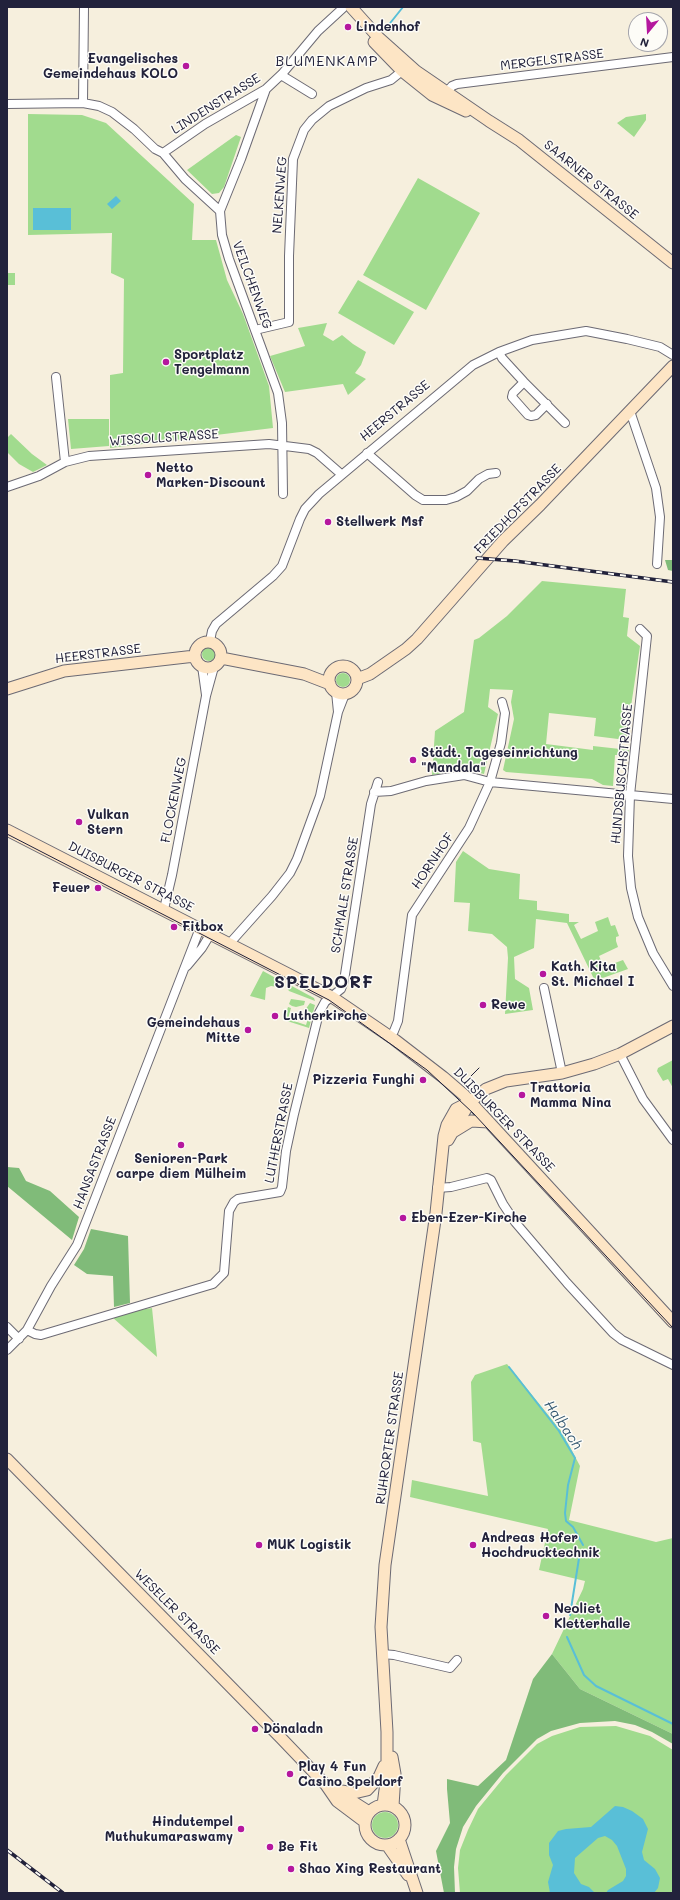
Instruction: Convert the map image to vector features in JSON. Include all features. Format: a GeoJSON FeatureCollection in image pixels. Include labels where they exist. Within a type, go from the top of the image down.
{"type":"FeatureCollection","features":[{"type":"Feature","properties":{"kind":"street"},"geometry":{"type":"LineString","coordinates":[[83,103],[84,7]]}},
{"type":"Feature","properties":{"kind":"street","name":"SAARNER STRASSE"},"geometry":{"type":"LineString","coordinates":[[345,7],[372,41],[402,71],[432,95],[444,96]]}},
{"type":"Feature","properties":{"kind":"street","name":"SAARNER STRASSE"},"geometry":{"type":"LineString","coordinates":[[345,7],[444,96],[489,121],[519,140],[673,263]]}},
{"type":"Feature","properties":{"kind":"street","name":"LINDENSTRASSE"},"geometry":{"type":"LineString","coordinates":[[163,153],[205,124],[266,89],[281,75],[318,31],[345,7]]}},
{"type":"Feature","properties":{"kind":"street","name":"MERGELSTRASSE"},"geometry":{"type":"LineString","coordinates":[[444,96],[457,84],[673,57]]}},
{"type":"Feature","properties":{"kind":"street","name":"NELKENWEG"},"geometry":{"type":"LineString","coordinates":[[255,330],[289,322],[289,256],[293,159],[304,130],[312,120],[329,106],[366,88],[392,80],[402,71]]}},
{"type":"Feature","properties":{"kind":"street","name":"LINDENSTRASSE"},"geometry":{"type":"LineString","coordinates":[[281,75],[312,94]]}},
{"type":"Feature","properties":{"kind":"street","name":"VEILCHENWEG"},"geometry":{"type":"LineString","coordinates":[[266,89],[241,159],[220,211],[222,235],[229,259],[278,393],[282,423],[283,494]]}},
{"type":"Feature","properties":{"kind":"street"},"geometry":{"type":"LineString","coordinates":[[7,104],[83,103],[99,106],[112,112],[134,129],[155,150],[163,153],[185,179],[220,211]]}},
{"type":"Feature","properties":{"kind":"street","name":"HEERSTRASSE"},"geometry":{"type":"LineString","coordinates":[[7,689],[64,672],[195,656],[199,645],[210,641],[212,631],[216,624],[273,576],[282,566],[305,509],[341,474],[463,372],[498,352],[532,340],[586,331],[660,347],[673,355]]}},
{"type":"Feature","properties":{"kind":"street"},"geometry":{"type":"LineString","coordinates":[[498,352],[524,382],[565,423]]}},
{"type":"Feature","properties":{"kind":"street","name":"FRIEDHOFSTRASSE"},"geometry":{"type":"LineString","coordinates":[[332,672],[342,666],[355,674],[379,667],[406,649],[426,630],[503,541],[540,506],[673,366]]}},
{"type":"Feature","properties":{"kind":"street"},"geometry":{"type":"LineString","coordinates":[[56,377],[65,462]]}},
{"type":"Feature","properties":{"kind":"street"},"geometry":{"type":"LineString","coordinates":[[524,382],[513,393],[512,397],[528,415],[536,415],[547,404]]}},
{"type":"Feature","properties":{"kind":"street"},"geometry":{"type":"LineString","coordinates":[[630,410],[656,488],[660,517],[657,564]]}},
{"type":"Feature","properties":{"kind":"street","name":"WISSOLLSTRASSE"},"geometry":{"type":"LineString","coordinates":[[7,487],[39,476],[65,462],[89,456],[242,445],[282,444],[309,449],[341,474]]}},
{"type":"Feature","properties":{"kind":"street"},"geometry":{"type":"LineString","coordinates":[[367,453],[414,495],[423,500],[446,500],[456,497],[466,491],[479,479],[496,472]]}},
{"type":"Feature","properties":{"kind":"street","name":"HUNDSBUSCHSTRASSE"},"geometry":{"type":"LineString","coordinates":[[640,629],[647,636],[630,795],[628,856],[635,906],[653,953],[673,986]]}},
{"type":"Feature","properties":{"kind":"street"},"geometry":{"type":"LineString","coordinates":[[210,641],[220,647],[218,663]]}},
{"type":"Feature","properties":{"kind":"street"},"geometry":{"type":"LineString","coordinates":[[195,656],[196,660],[202,666],[218,663],[304,674],[332,672],[337,690],[338,712],[320,796],[298,858],[290,873],[272,896],[230,942]]}},
{"type":"Feature","properties":{"kind":"street","name":"FLOCKENWEG"},"geometry":{"type":"LineString","coordinates":[[164,910],[206,696],[218,663]]}},
{"type":"Feature","properties":{"kind":"street","name":"FLOCKENWEG"},"geometry":{"type":"LineString","coordinates":[[202,666],[206,696]]}},
{"type":"Feature","properties":{"kind":"street"},"geometry":{"type":"LineString","coordinates":[[304,674],[337,690],[353,690],[355,674]]}},
{"type":"Feature","properties":{"kind":"street","name":"HORNHOF"},"geometry":{"type":"LineString","coordinates":[[390,1037],[398,1021],[412,915],[470,828],[490,782],[501,743],[505,713],[502,702]]}},
{"type":"Feature","properties":{"kind":"street"},"geometry":{"type":"LineString","coordinates":[[374,792],[391,791],[426,781],[464,775],[490,782],[673,799]]}},
{"type":"Feature","properties":{"kind":"street","name":"SCHMALE STRASSE"},"geometry":{"type":"LineString","coordinates":[[332,997],[341,989],[344,981],[374,792],[378,782]]}},
{"type":"Feature","properties":{"kind":"street","name":"DUISBURGER STRASSE"},"geometry":{"type":"LineString","coordinates":[[7,830],[230,942],[332,997],[431,1067],[470,1102],[489,1122],[673,1322]]}},
{"type":"Feature","properties":{"kind":"street","name":"HANSASTRASSE"},"geometry":{"type":"LineString","coordinates":[[7,1350],[27,1330],[51,1286],[77,1245],[200,928]]}},
{"type":"Feature","properties":{"kind":"street","name":"HANSASTRASSE"},"geometry":{"type":"LineString","coordinates":[[182,972],[202,948],[211,933]]}},
{"type":"Feature","properties":{"kind":"street"},"geometry":{"type":"LineString","coordinates":[[544,988],[562,1072]]}},
{"type":"Feature","properties":{"kind":"street","name":"LUTHERSTRASSE"},"geometry":{"type":"LineString","coordinates":[[27,1330],[35,1334],[41,1334],[218,1281],[224,1274],[230,1211],[234,1202],[238,1199],[280,1192],[292,1121],[319,1013],[325,1002],[332,997]]}},
{"type":"Feature","properties":{"kind":"street"},"geometry":{"type":"LineString","coordinates":[[470,1102],[486,1089],[500,1083],[562,1072],[594,1064],[620,1054],[673,1026]]}},
{"type":"Feature","properties":{"kind":"street"},"geometry":{"type":"LineString","coordinates":[[620,1054],[644,1099],[673,1140]]}},
{"type":"Feature","properties":{"kind":"street","name":"RUHRORTER STRASSE"},"geometry":{"type":"LineString","coordinates":[[443,1150],[451,1133],[470,1102]]}},
{"type":"Feature","properties":{"kind":"street","name":"RUHRORTER STRASSE"},"geometry":{"type":"LineString","coordinates":[[388,1806],[387,1732],[381,1628],[385,1565],[436,1213],[437,1188],[444,1136],[451,1116],[456,1108],[470,1102]]}},
{"type":"Feature","properties":{"kind":"street"},"geometry":{"type":"LineString","coordinates":[[451,1133],[471,1121],[489,1122]]}},
{"type":"Feature","properties":{"kind":"street"},"geometry":{"type":"LineString","coordinates":[[437,1188],[451,1187],[487,1178],[491,1180],[503,1204],[515,1222],[567,1283],[613,1333],[627,1343],[673,1365]]}},
{"type":"Feature","properties":{"kind":"street"},"geometry":{"type":"LineString","coordinates":[[7,1327],[19,1339]]}},
{"type":"Feature","properties":{"kind":"street","name":"WESELER STRASSE"},"geometry":{"type":"LineString","coordinates":[[7,1459],[333,1792],[351,1802],[367,1817]]}},
{"type":"Feature","properties":{"kind":"street"},"geometry":{"type":"LineString","coordinates":[[382,1654],[450,1668],[457,1660]]}},
{"type":"Feature","properties":{"kind":"street","name":"RUHRORTER STRASSE"},"geometry":{"type":"LineString","coordinates":[[387,1732],[395,1774],[388,1806]]}},
{"type":"Feature","properties":{"kind":"street","name":"RUHRORTER STRASSE"},"geometry":{"type":"LineString","coordinates":[[333,1792],[354,1793],[367,1790],[379,1777],[387,1758]]}},
{"type":"Feature","properties":{"kind":"street"},"geometry":{"type":"LineString","coordinates":[[388,1806],[399,1810],[405,1821],[403,1834],[399,1839],[388,1845],[382,1845],[372,1840],[366,1832],[367,1817],[388,1806]]}},
{"type":"Feature","properties":{"kind":"street"},"geometry":{"type":"LineString","coordinates":[[399,1839],[417,1893]]}},
{"type":"Feature","properties":{"kind":"street"},"geometry":{"type":"LineString","coordinates":[[388,1845],[413,1882]]}},
{"type":"Feature","properties":{"kind":"green space"},"geometry":{"type":"Polygon","coordinates":[[[28,114],[82,115],[106,123],[194,204],[192,240],[216,240],[227,280],[243,314],[269,386],[273,428],[110,448],[110,375],[123,373],[124,279],[111,273],[112,233],[28,235],[28,114]]]}},
{"type":"Feature","properties":{"kind":"green space"},"geometry":{"type":"Polygon","coordinates":[[[646,114],[646,120],[634,137],[617,123],[626,117],[646,114]]]}},
{"type":"Feature","properties":{"kind":"green space"},"geometry":{"type":"Polygon","coordinates":[[[236,135],[241,137],[224,187],[219,193],[212,194],[187,170],[236,135]]]}},
{"type":"Feature","properties":{"kind":"green space"},"geometry":{"type":"Polygon","coordinates":[[[418,178],[480,213],[426,310],[363,275],[418,178]]]}},
{"type":"Feature","properties":{"kind":"green space"},"geometry":{"type":"Polygon","coordinates":[[[7,273],[15,273],[15,285],[7,285],[7,273]]]}},
{"type":"Feature","properties":{"kind":"green space"},"geometry":{"type":"Polygon","coordinates":[[[358,280],[414,312],[394,345],[338,313],[358,280]]]}},
{"type":"Feature","properties":{"kind":"green space"},"geometry":{"type":"Polygon","coordinates":[[[327,323],[323,335],[333,341],[342,335],[366,352],[361,365],[355,373],[366,379],[348,395],[343,384],[285,392],[270,356],[305,346],[298,328],[327,323]]]}},
{"type":"Feature","properties":{"kind":"green space"},"geometry":{"type":"Polygon","coordinates":[[[68,419],[109,419],[109,446],[71,449],[68,419]]]}},
{"type":"Feature","properties":{"kind":"green space"},"geometry":{"type":"Polygon","coordinates":[[[11,434],[32,454],[47,465],[33,472],[19,464],[7,452],[7,438],[11,434]]]}},
{"type":"Feature","properties":{"kind":"green space"},"geometry":{"type":"Polygon","coordinates":[[[665,560],[673,560],[673,571],[668,570],[665,560]]]}},
{"type":"Feature","properties":{"kind":"green space"},"geometry":{"type":"Polygon","coordinates":[[[542,581],[626,589],[623,617],[629,618],[627,636],[640,646],[626,740],[594,736],[596,718],[549,713],[546,744],[593,750],[593,746],[629,750],[628,755],[615,755],[613,786],[603,785],[592,779],[506,772],[503,770],[514,719],[511,702],[513,690],[490,689],[488,707],[498,714],[484,774],[464,769],[432,775],[435,731],[464,712],[474,640],[479,638],[507,616],[542,581]]]}},
{"type":"Feature","properties":{"kind":"green space"},"geometry":{"type":"Polygon","coordinates":[[[206,647],[212,647],[216,651],[216,657],[212,661],[206,661],[202,657],[202,651],[206,647]]]}},
{"type":"Feature","properties":{"kind":"green space"},"geometry":{"type":"Polygon","coordinates":[[[340,673],[346,673],[350,677],[350,683],[346,687],[340,687],[336,683],[336,677],[340,673]]]}},
{"type":"Feature","properties":{"kind":"green space"},"geometry":{"type":"Polygon","coordinates":[[[463,851],[489,869],[520,874],[519,899],[537,901],[537,910],[569,914],[569,922],[579,922],[574,925],[581,939],[598,931],[595,922],[608,917],[611,926],[615,925],[619,936],[616,937],[618,947],[599,956],[604,967],[623,960],[628,969],[597,980],[594,979],[567,923],[536,919],[534,948],[514,957],[515,979],[529,988],[533,1010],[505,1014],[508,958],[507,947],[492,934],[468,931],[470,903],[454,902],[456,862],[463,851]]]}},
{"type":"Feature","properties":{"kind":"green space"},"geometry":{"type":"Polygon","coordinates":[[[263,971],[283,982],[282,986],[271,986],[266,988],[265,1000],[250,996],[263,971]]]}},
{"type":"Feature","properties":{"kind":"green space"},"geometry":{"type":"Polygon","coordinates":[[[288,984],[314,998],[315,1001],[289,991],[287,988],[288,984]]]}},
{"type":"Feature","properties":{"kind":"green space"},"geometry":{"type":"Polygon","coordinates":[[[291,999],[305,1001],[304,1005],[296,1007],[292,1006],[289,1004],[291,999]]]}},
{"type":"Feature","properties":{"kind":"green space"},"geometry":{"type":"Polygon","coordinates":[[[310,1003],[315,1005],[309,1028],[284,1020],[288,1007],[291,1008],[288,1019],[306,1025],[310,1012],[305,1010],[310,1003]]]}},
{"type":"Feature","properties":{"kind":"green space"},"geometry":{"type":"Polygon","coordinates":[[[673,1060],[673,1088],[668,1079],[663,1081],[657,1071],[658,1068],[673,1060]]]}},
{"type":"Feature","properties":{"kind":"green space"},"geometry":{"type":"Polygon","coordinates":[[[7,1167],[19,1168],[26,1181],[50,1191],[79,1217],[72,1240],[7,1186],[7,1167]]]}},
{"type":"Feature","properties":{"kind":"green space"},"geometry":{"type":"Polygon","coordinates":[[[91,1229],[128,1236],[130,1303],[114,1307],[113,1276],[87,1274],[74,1265],[84,1249],[91,1229]]]}},
{"type":"Feature","properties":{"kind":"green space"},"geometry":{"type":"Polygon","coordinates":[[[152,1308],[157,1357],[112,1317],[132,1311],[152,1308]]]}},
{"type":"Feature","properties":{"kind":"green space"},"geometry":{"type":"Polygon","coordinates":[[[507,1364],[562,1432],[580,1466],[569,1520],[656,1542],[673,1538],[673,1734],[580,1689],[552,1654],[583,1589],[585,1581],[539,1570],[548,1529],[410,1497],[412,1480],[488,1496],[481,1443],[473,1441],[471,1382],[475,1375],[507,1364]]]}},
{"type":"Feature","properties":{"kind":"green space"},"geometry":{"type":"Polygon","coordinates":[[[552,1654],[580,1689],[673,1734],[673,1744],[652,1732],[635,1725],[615,1721],[580,1723],[551,1731],[537,1739],[503,1773],[476,1806],[463,1827],[456,1849],[454,1867],[455,1893],[444,1893],[436,1851],[450,1823],[447,1779],[478,1786],[506,1760],[533,1679],[552,1654]]]}},
{"type":"Feature","properties":{"kind":"green space"},"geometry":{"type":"Polygon","coordinates":[[[616,1726],[650,1736],[673,1750],[673,1893],[460,1893],[458,1868],[460,1850],[478,1809],[506,1775],[537,1744],[552,1736],[580,1727],[616,1726]]]}},
{"type":"Feature","properties":{"kind":"green space"},"geometry":{"type":"Polygon","coordinates":[[[385,1812],[394,1816],[398,1825],[394,1834],[385,1838],[376,1834],[372,1825],[376,1816],[385,1812]]]}},
{"type":"Feature","properties":{"kind":"water"},"geometry":{"type":"Polygon","coordinates":[[[116,196],[121,201],[112,209],[107,204],[116,196]]]}},
{"type":"Feature","properties":{"kind":"water"},"geometry":{"type":"Polygon","coordinates":[[[33,208],[71,208],[71,230],[33,230],[33,208]]]}},
{"type":"Feature","properties":{"kind":"water"},"geometry":{"type":"Polygon","coordinates":[[[615,1806],[623,1807],[632,1811],[643,1819],[648,1829],[642,1852],[644,1860],[655,1869],[660,1878],[658,1888],[654,1893],[606,1893],[608,1890],[623,1881],[626,1876],[626,1869],[617,1846],[612,1840],[605,1836],[598,1838],[575,1858],[574,1873],[581,1884],[589,1887],[595,1893],[550,1893],[548,1882],[553,1865],[549,1855],[549,1843],[558,1831],[591,1827],[615,1806]]]}},
{"type":"Feature","properties":{"kind":"waterway"},"geometry":{"type":"LineString","coordinates":[[387,27],[403,7]]}},
{"type":"Feature","properties":{"kind":"waterway","name":"Halbach"},"geometry":{"type":"LineString","coordinates":[[509,1367],[559,1431],[575,1458],[568,1485],[565,1513],[566,1521],[573,1527],[583,1545]]}},
{"type":"Feature","properties":{"kind":"waterway","name":"Halbach"},"geometry":{"type":"LineString","coordinates":[[570,1615],[580,1552]]}},
{"type":"Feature","properties":{"kind":"waterway","name":"Halbach"},"geometry":{"type":"LineString","coordinates":[[567,1637],[584,1675],[596,1686],[673,1724]]}},
{"type":"Feature","properties":{"kind":"tram line"},"geometry":{"type":"LineString","coordinates":[[7,834],[329,1000],[427,1070],[473,1113],[673,1328]]}},
{"type":"Feature","properties":{"kind":"tram line"},"geometry":{"type":"LineString","coordinates":[[470,1077],[479,1068]]}},
{"type":"Feature","properties":{"kind":"railway"},"geometry":{"type":"LineString","coordinates":[[477,558],[515,561],[673,582]]}},
{"type":"Feature","properties":{"kind":"railway"},"geometry":{"type":"LineString","coordinates":[[7,1850],[63,1893]]}},
{"type":"Feature","properties":{"kind":"place","name":"Lindenhof"},"geometry":{"type":"Point","coordinates":[348,27]}},
{"type":"Feature","properties":{"kind":"place","name":"Evangelisches Gemeindehaus KOLO"},"geometry":{"type":"Point","coordinates":[186,66]}},
{"type":"Feature","properties":{"kind":"place","name":"Sportplatz Tengelmann"},"geometry":{"type":"Point","coordinates":[166,362]}},
{"type":"Feature","properties":{"kind":"place","name":"Netto Marken-Discount"},"geometry":{"type":"Point","coordinates":[148,475]}},
{"type":"Feature","properties":{"kind":"place","name":"Stellwerk Msf"},"geometry":{"type":"Point","coordinates":[328,522]}},
{"type":"Feature","properties":{"kind":"place","name":"Städt. Tageseinrichtung \"Mandala\""},"geometry":{"type":"Point","coordinates":[413,760]}},
{"type":"Feature","properties":{"kind":"place","name":"Vulkan Stern"},"geometry":{"type":"Point","coordinates":[79,822]}},
{"type":"Feature","properties":{"kind":"place","name":"Feuer"},"geometry":{"type":"Point","coordinates":[98,888]}},
{"type":"Feature","properties":{"kind":"place","name":"Fitbox"},"geometry":{"type":"Point","coordinates":[174,927]}},
{"type":"Feature","properties":{"kind":"place","name":"Kath. Kita St. Michael I"},"geometry":{"type":"Point","coordinates":[543,974]}},
{"type":"Feature","properties":{"kind":"place","name":"Rewe"},"geometry":{"type":"Point","coordinates":[483,1005]}},
{"type":"Feature","properties":{"kind":"place","name":"Lutherkirche"},"geometry":{"type":"Point","coordinates":[275,1016]}},
{"type":"Feature","properties":{"kind":"place","name":"Gemeindehaus Mitte"},"geometry":{"type":"Point","coordinates":[248,1030]}},
{"type":"Feature","properties":{"kind":"place","name":"Pizzeria Funghi"},"geometry":{"type":"Point","coordinates":[423,1080]}},
{"type":"Feature","properties":{"kind":"place","name":"Trattoria Mamma Nina"},"geometry":{"type":"Point","coordinates":[522,1095]}},
{"type":"Feature","properties":{"kind":"place","name":"Senioren-Park carpe diem Mülheim"},"geometry":{"type":"Point","coordinates":[181,1145]}},
{"type":"Feature","properties":{"kind":"place","name":"Eben-Ezer-Kirche"},"geometry":{"type":"Point","coordinates":[403,1218]}},
{"type":"Feature","properties":{"kind":"place","name":"MUK Logistik"},"geometry":{"type":"Point","coordinates":[259,1545]}},
{"type":"Feature","properties":{"kind":"place","name":"Andreas Hofer Hochdrucktechnik"},"geometry":{"type":"Point","coordinates":[473,1545]}},
{"type":"Feature","properties":{"kind":"place","name":"Neoliet Kletterhalle"},"geometry":{"type":"Point","coordinates":[546,1616]}},
{"type":"Feature","properties":{"kind":"place","name":"Dönaladn"},"geometry":{"type":"Point","coordinates":[255,1729]}},
{"type":"Feature","properties":{"kind":"place","name":"Play 4 Fun Casino Speldorf"},"geometry":{"type":"Point","coordinates":[290,1774]}},
{"type":"Feature","properties":{"kind":"place","name":"Hindutempel Muthukumaraswamy"},"geometry":{"type":"Point","coordinates":[241,1829]}},
{"type":"Feature","properties":{"kind":"place","name":"Be Fit"},"geometry":{"type":"Point","coordinates":[270,1847]}},
{"type":"Feature","properties":{"kind":"place","name":"Shao Xing Restaurant"},"geometry":{"type":"Point","coordinates":[291,1869]}},
{"type":"Feature","properties":{"kind":"district","name":"BLUMENKAMP"},"geometry":{"type":"Point","coordinates":[327,62]}},
{"type":"Feature","properties":{"kind":"district","name":"SPELDORF"},"geometry":{"type":"Point","coordinates":[324,983]}}]}
